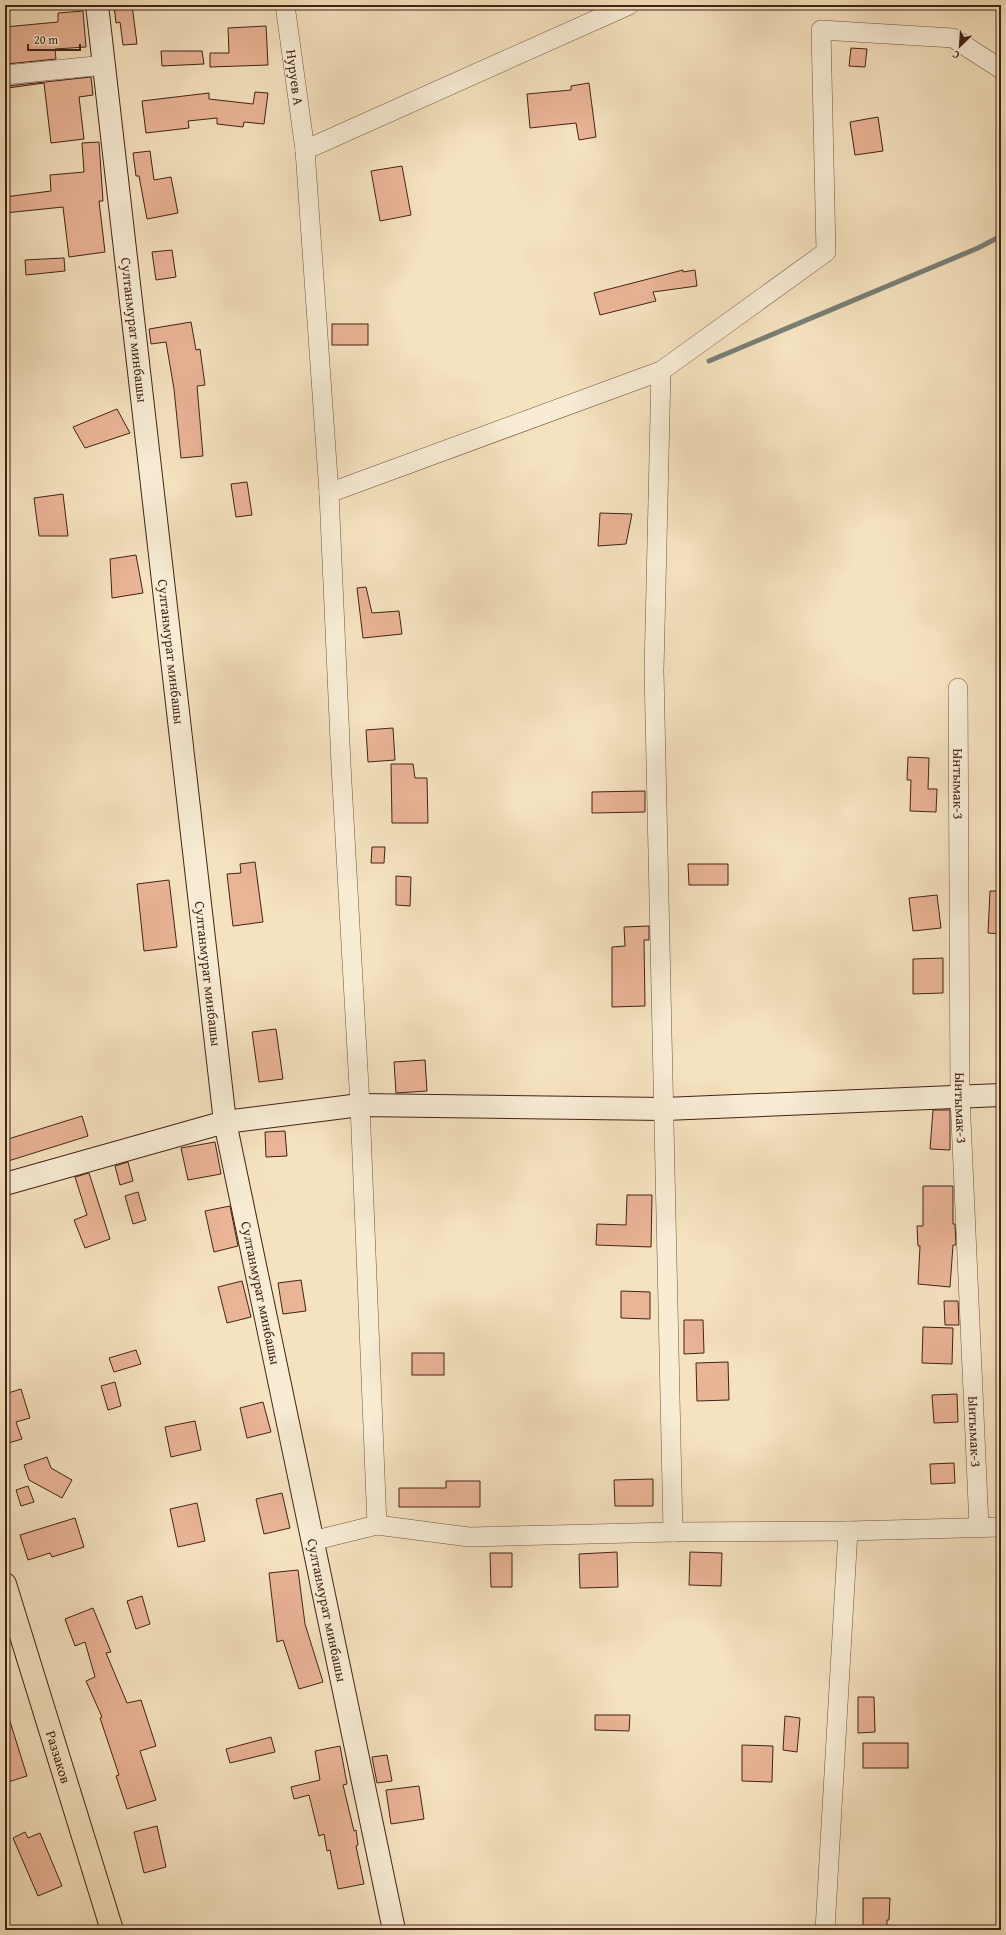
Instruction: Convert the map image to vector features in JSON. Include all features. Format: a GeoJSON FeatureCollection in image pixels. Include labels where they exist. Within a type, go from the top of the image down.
{"type":"FeatureCollection","features":[{"type":"Feature","properties":{"kind":"main road","name":"Раззаков"},"geometry":{"type":"LineString","coordinates":[[5,1584],[112,1930]]}},
{"type":"Feature","properties":{"kind":"street","name":"Султанмурат минбашы"},"geometry":{"type":"LineString","coordinates":[[97,5],[225,1122],[394,1930]]}},
{"type":"Feature","properties":{"kind":"street","name":"Нуруев А"},"geometry":{"type":"LineString","coordinates":[[285,5],[305,150],[329,493],[341,765],[360,1105],[377,1525]]}},
{"type":"Feature","properties":{"kind":"street"},"geometry":{"type":"LineString","coordinates":[[305,150],[629,5]]}},
{"type":"Feature","properties":{"kind":"street"},"geometry":{"type":"LineString","coordinates":[[329,493],[661,372],[826,252],[821,30],[953,38],[1001,69]]}},
{"type":"Feature","properties":{"kind":"street"},"geometry":{"type":"LineString","coordinates":[[5,75],[105,65]]}},
{"type":"Feature","properties":{"kind":"street"},"geometry":{"type":"LineString","coordinates":[[661,372],[654,671],[665,1109],[673,1532]]}},
{"type":"Feature","properties":{"kind":"street","name":"Ынтымак-3"},"geometry":{"type":"LineString","coordinates":[[958,688],[960,1096],[979,1527]]}},
{"type":"Feature","properties":{"kind":"street"},"geometry":{"type":"LineString","coordinates":[[5,1184],[225,1122],[360,1105],[665,1109],[1001,1095]]}},
{"type":"Feature","properties":{"kind":"street"},"geometry":{"type":"LineString","coordinates":[[312,1541],[377,1525],[469,1536],[673,1532],[848,1531],[1001,1527]]}},
{"type":"Feature","properties":{"kind":"street"},"geometry":{"type":"LineString","coordinates":[[825,1930],[848,1531]]}},
{"type":"Feature","properties":{"kind":"building"},"geometry":{"type":"Polygon","coordinates":[[[114,5],[132,5],[137,44],[123,45],[120,22],[116,23],[114,5]]]}},
{"type":"Feature","properties":{"kind":"building"},"geometry":{"type":"Polygon","coordinates":[[[83,11],[86,47],[55,49],[56,59],[6,64],[5,27],[58,22],[58,13],[83,11]]]}},
{"type":"Feature","properties":{"kind":"building"},"geometry":{"type":"Polygon","coordinates":[[[266,26],[268,65],[210,67],[210,53],[229,53],[228,28],[266,26]]]}},
{"type":"Feature","properties":{"kind":"building"},"geometry":{"type":"Polygon","coordinates":[[[851,48],[867,49],[865,67],[849,66],[851,48]]]}},
{"type":"Feature","properties":{"kind":"building"},"geometry":{"type":"Polygon","coordinates":[[[161,51],[202,51],[204,64],[162,66],[161,51]]]}},
{"type":"Feature","properties":{"kind":"building"},"geometry":{"type":"Polygon","coordinates":[[[91,77],[93,95],[79,97],[84,139],[51,143],[44,83],[8,88],[8,86],[91,77]]]}},
{"type":"Feature","properties":{"kind":"building"},"geometry":{"type":"Polygon","coordinates":[[[589,83],[596,137],[579,140],[576,123],[530,128],[527,94],[571,90],[571,86],[589,83]]]}},
{"type":"Feature","properties":{"kind":"building"},"geometry":{"type":"Polygon","coordinates":[[[255,92],[268,93],[264,124],[244,122],[243,127],[217,124],[217,118],[188,121],[189,128],[146,133],[142,101],[209,93],[209,99],[253,104],[255,92]]]}},
{"type":"Feature","properties":{"kind":"building"},"geometry":{"type":"Polygon","coordinates":[[[878,117],[883,151],[855,155],[850,122],[878,117]]]}},
{"type":"Feature","properties":{"kind":"building"},"geometry":{"type":"Polygon","coordinates":[[[99,142],[103,201],[99,201],[105,252],[69,257],[63,207],[5,213],[5,197],[51,191],[50,175],[84,172],[82,143],[99,142]]]}},
{"type":"Feature","properties":{"kind":"building"},"geometry":{"type":"Polygon","coordinates":[[[150,151],[154,180],[171,177],[178,213],[147,219],[139,176],[136,176],[133,153],[150,151]]]}},
{"type":"Feature","properties":{"kind":"building"},"geometry":{"type":"Polygon","coordinates":[[[402,166],[411,215],[380,221],[371,171],[402,166]]]}},
{"type":"Feature","properties":{"kind":"building"},"geometry":{"type":"Polygon","coordinates":[[[172,250],[176,277],[156,280],[152,252],[172,250]]]}},
{"type":"Feature","properties":{"kind":"building"},"geometry":{"type":"Polygon","coordinates":[[[64,258],[65,271],[26,275],[25,260],[64,258]]]}},
{"type":"Feature","properties":{"kind":"building"},"geometry":{"type":"Polygon","coordinates":[[[683,270],[683,272],[695,270],[697,286],[653,292],[656,301],[600,315],[594,293],[683,270]]]}},
{"type":"Feature","properties":{"kind":"building"},"geometry":{"type":"Polygon","coordinates":[[[191,322],[196,350],[200,349],[205,385],[197,386],[203,456],[181,458],[174,389],[166,342],[151,344],[149,329],[191,322]]]}},
{"type":"Feature","properties":{"kind":"building"},"geometry":{"type":"Polygon","coordinates":[[[332,324],[368,324],[368,345],[332,345],[332,324]]]}},
{"type":"Feature","properties":{"kind":"building"},"geometry":{"type":"Polygon","coordinates":[[[117,409],[130,433],[85,448],[73,427],[117,409]]]}},
{"type":"Feature","properties":{"kind":"building"},"geometry":{"type":"Polygon","coordinates":[[[247,482],[252,515],[236,517],[231,484],[247,482]]]}},
{"type":"Feature","properties":{"kind":"building"},"geometry":{"type":"Polygon","coordinates":[[[63,494],[68,536],[39,536],[34,498],[63,494]]]}},
{"type":"Feature","properties":{"kind":"building"},"geometry":{"type":"Polygon","coordinates":[[[600,513],[632,514],[626,544],[598,546],[600,513]]]}},
{"type":"Feature","properties":{"kind":"building"},"geometry":{"type":"Polygon","coordinates":[[[136,555],[143,593],[112,598],[110,559],[136,555]]]}},
{"type":"Feature","properties":{"kind":"building"},"geometry":{"type":"Polygon","coordinates":[[[366,587],[372,613],[399,611],[402,634],[363,638],[357,588],[366,587]]]}},
{"type":"Feature","properties":{"kind":"building"},"geometry":{"type":"Polygon","coordinates":[[[393,728],[395,760],[368,762],[366,730],[393,728]]]}},
{"type":"Feature","properties":{"kind":"building"},"geometry":{"type":"Polygon","coordinates":[[[908,757],[929,758],[928,789],[937,789],[936,812],[910,811],[911,780],[907,780],[908,757]]]}},
{"type":"Feature","properties":{"kind":"building"},"geometry":{"type":"Polygon","coordinates":[[[391,764],[413,764],[415,778],[427,778],[428,823],[392,823],[391,764]]]}},
{"type":"Feature","properties":{"kind":"building"},"geometry":{"type":"Polygon","coordinates":[[[645,791],[645,812],[592,813],[592,792],[645,791]]]}},
{"type":"Feature","properties":{"kind":"building"},"geometry":{"type":"Polygon","coordinates":[[[372,847],[385,847],[384,863],[371,863],[372,847]]]}},
{"type":"Feature","properties":{"kind":"building"},"geometry":{"type":"Polygon","coordinates":[[[255,862],[263,922],[233,926],[227,874],[241,873],[240,864],[255,862]]]}},
{"type":"Feature","properties":{"kind":"building"},"geometry":{"type":"Polygon","coordinates":[[[688,864],[728,864],[728,885],[689,885],[688,864]]]}},
{"type":"Feature","properties":{"kind":"building"},"geometry":{"type":"Polygon","coordinates":[[[396,876],[411,877],[410,906],[396,905],[396,876]]]}},
{"type":"Feature","properties":{"kind":"building"},"geometry":{"type":"Polygon","coordinates":[[[169,880],[177,947],[144,951],[137,884],[169,880]]]}},
{"type":"Feature","properties":{"kind":"building"},"geometry":{"type":"Polygon","coordinates":[[[990,891],[1001,891],[1001,934],[988,933],[990,891]]]}},
{"type":"Feature","properties":{"kind":"building"},"geometry":{"type":"Polygon","coordinates":[[[937,895],[941,928],[913,931],[909,898],[937,895]]]}},
{"type":"Feature","properties":{"kind":"building"},"geometry":{"type":"Polygon","coordinates":[[[649,926],[649,940],[644,940],[645,1006],[612,1007],[612,947],[625,946],[624,927],[649,926]]]}},
{"type":"Feature","properties":{"kind":"building"},"geometry":{"type":"Polygon","coordinates":[[[943,958],[943,993],[913,994],[913,959],[943,958]]]}},
{"type":"Feature","properties":{"kind":"building"},"geometry":{"type":"Polygon","coordinates":[[[276,1029],[283,1079],[259,1082],[252,1032],[276,1029]]]}},
{"type":"Feature","properties":{"kind":"building"},"geometry":{"type":"Polygon","coordinates":[[[425,1060],[427,1091],[396,1093],[394,1062],[425,1060]]]}},
{"type":"Feature","properties":{"kind":"building"},"geometry":{"type":"Polygon","coordinates":[[[933,1110],[950,1110],[950,1150],[930,1149],[933,1110]]]}},
{"type":"Feature","properties":{"kind":"building"},"geometry":{"type":"Polygon","coordinates":[[[82,1116],[88,1136],[5,1162],[5,1140],[82,1116]]]}},
{"type":"Feature","properties":{"kind":"building"},"geometry":{"type":"Polygon","coordinates":[[[285,1131],[287,1156],[266,1157],[265,1132],[285,1131]]]}},
{"type":"Feature","properties":{"kind":"building"},"geometry":{"type":"Polygon","coordinates":[[[215,1142],[221,1174],[188,1180],[181,1148],[215,1142]]]}},
{"type":"Feature","properties":{"kind":"building"},"geometry":{"type":"Polygon","coordinates":[[[128,1162],[133,1181],[120,1185],[115,1166],[128,1162]]]}},
{"type":"Feature","properties":{"kind":"building"},"geometry":{"type":"Polygon","coordinates":[[[89,1173],[110,1239],[85,1248],[74,1220],[87,1215],[75,1177],[89,1173]]]}},
{"type":"Feature","properties":{"kind":"building"},"geometry":{"type":"Polygon","coordinates":[[[923,1186],[953,1186],[953,1224],[955,1224],[956,1245],[953,1245],[950,1287],[918,1284],[920,1246],[918,1246],[917,1226],[923,1226],[923,1186]]]}},
{"type":"Feature","properties":{"kind":"building"},"geometry":{"type":"Polygon","coordinates":[[[138,1192],[146,1220],[133,1224],[125,1196],[138,1192]]]}},
{"type":"Feature","properties":{"kind":"building"},"geometry":{"type":"Polygon","coordinates":[[[627,1195],[652,1195],[651,1247],[596,1245],[597,1224],[626,1225],[627,1195]]]}},
{"type":"Feature","properties":{"kind":"building"},"geometry":{"type":"Polygon","coordinates":[[[230,1206],[238,1246],[214,1252],[205,1211],[230,1206]]]}},
{"type":"Feature","properties":{"kind":"building"},"geometry":{"type":"Polygon","coordinates":[[[301,1280],[306,1311],[283,1314],[278,1283],[301,1280]]]}},
{"type":"Feature","properties":{"kind":"building"},"geometry":{"type":"Polygon","coordinates":[[[242,1281],[251,1317],[227,1323],[218,1287],[242,1281]]]}},
{"type":"Feature","properties":{"kind":"building"},"geometry":{"type":"Polygon","coordinates":[[[621,1291],[650,1292],[650,1319],[621,1318],[621,1291]]]}},
{"type":"Feature","properties":{"kind":"building"},"geometry":{"type":"Polygon","coordinates":[[[944,1301],[958,1301],[959,1325],[945,1325],[944,1301]]]}},
{"type":"Feature","properties":{"kind":"building"},"geometry":{"type":"Polygon","coordinates":[[[684,1320],[703,1320],[704,1353],[684,1354],[684,1320]]]}},
{"type":"Feature","properties":{"kind":"building"},"geometry":{"type":"Polygon","coordinates":[[[923,1327],[953,1328],[952,1364],[922,1363],[923,1327]]]}},
{"type":"Feature","properties":{"kind":"building"},"geometry":{"type":"Polygon","coordinates":[[[136,1350],[141,1364],[114,1372],[109,1358],[136,1350]]]}},
{"type":"Feature","properties":{"kind":"building"},"geometry":{"type":"Polygon","coordinates":[[[412,1353],[444,1353],[444,1375],[412,1375],[412,1353]]]}},
{"type":"Feature","properties":{"kind":"building"},"geometry":{"type":"Polygon","coordinates":[[[728,1362],[729,1400],[697,1401],[696,1363],[728,1362]]]}},
{"type":"Feature","properties":{"kind":"building"},"geometry":{"type":"Polygon","coordinates":[[[115,1382],[121,1406],[108,1410],[101,1386],[115,1382]]]}},
{"type":"Feature","properties":{"kind":"building"},"geometry":{"type":"Polygon","coordinates":[[[21,1389],[30,1418],[16,1422],[22,1439],[5,1444],[5,1394],[21,1389]]]}},
{"type":"Feature","properties":{"kind":"building"},"geometry":{"type":"Polygon","coordinates":[[[957,1394],[958,1422],[934,1423],[932,1395],[957,1394]]]}},
{"type":"Feature","properties":{"kind":"building"},"geometry":{"type":"Polygon","coordinates":[[[263,1402],[271,1432],[247,1438],[240,1408],[263,1402]]]}},
{"type":"Feature","properties":{"kind":"building"},"geometry":{"type":"Polygon","coordinates":[[[195,1421],[201,1450],[171,1457],[165,1427],[195,1421]]]}},
{"type":"Feature","properties":{"kind":"building"},"geometry":{"type":"Polygon","coordinates":[[[47,1457],[51,1468],[72,1480],[62,1498],[29,1480],[24,1465],[47,1457]]]}},
{"type":"Feature","properties":{"kind":"building"},"geometry":{"type":"Polygon","coordinates":[[[954,1463],[955,1483],[931,1484],[930,1464],[954,1463]]]}},
{"type":"Feature","properties":{"kind":"building"},"geometry":{"type":"Polygon","coordinates":[[[653,1479],[653,1506],[615,1506],[614,1480],[653,1479]]]}},
{"type":"Feature","properties":{"kind":"building"},"geometry":{"type":"Polygon","coordinates":[[[446,1481],[480,1481],[480,1507],[399,1507],[399,1488],[446,1488],[446,1481]]]}},
{"type":"Feature","properties":{"kind":"building"},"geometry":{"type":"Polygon","coordinates":[[[28,1486],[34,1502],[21,1506],[16,1490],[28,1486]]]}},
{"type":"Feature","properties":{"kind":"building"},"geometry":{"type":"Polygon","coordinates":[[[282,1493],[290,1528],[264,1534],[256,1499],[282,1493]]]}},
{"type":"Feature","properties":{"kind":"building"},"geometry":{"type":"Polygon","coordinates":[[[197,1503],[205,1541],[178,1547],[170,1509],[197,1503]]]}},
{"type":"Feature","properties":{"kind":"building"},"geometry":{"type":"Polygon","coordinates":[[[75,1518],[84,1547],[52,1557],[50,1553],[28,1560],[20,1535],[75,1518]]]}},
{"type":"Feature","properties":{"kind":"building"},"geometry":{"type":"Polygon","coordinates":[[[617,1552],[618,1587],[580,1588],[579,1554],[617,1552]]]}},
{"type":"Feature","properties":{"kind":"building"},"geometry":{"type":"Polygon","coordinates":[[[690,1552],[722,1553],[721,1586],[689,1585],[690,1552]]]}},
{"type":"Feature","properties":{"kind":"building"},"geometry":{"type":"Polygon","coordinates":[[[490,1553],[512,1553],[512,1587],[491,1587],[490,1553]]]}},
{"type":"Feature","properties":{"kind":"building"},"geometry":{"type":"Polygon","coordinates":[[[298,1570],[305,1624],[323,1682],[299,1689],[283,1640],[277,1642],[269,1573],[298,1570]]]}},
{"type":"Feature","properties":{"kind":"building"},"geometry":{"type":"Polygon","coordinates":[[[142,1596],[150,1624],[136,1629],[127,1601],[142,1596]]]}},
{"type":"Feature","properties":{"kind":"building"},"geometry":{"type":"Polygon","coordinates":[[[93,1608],[111,1652],[106,1653],[127,1703],[141,1700],[156,1746],[140,1751],[156,1800],[127,1809],[116,1776],[119,1775],[100,1718],[102,1717],[86,1681],[95,1677],[85,1642],[75,1646],[65,1619],[93,1608]]]}},
{"type":"Feature","properties":{"kind":"building"},"geometry":{"type":"Polygon","coordinates":[[[858,1697],[874,1697],[875,1732],[858,1733],[858,1697]]]}},
{"type":"Feature","properties":{"kind":"building"},"geometry":{"type":"Polygon","coordinates":[[[8,1715],[27,1776],[5,1783],[5,1716],[8,1715]]]}},
{"type":"Feature","properties":{"kind":"building"},"geometry":{"type":"Polygon","coordinates":[[[595,1715],[630,1715],[629,1731],[595,1730],[595,1715]]]}},
{"type":"Feature","properties":{"kind":"building"},"geometry":{"type":"Polygon","coordinates":[[[785,1716],[800,1718],[797,1752],[783,1750],[785,1716]]]}},
{"type":"Feature","properties":{"kind":"building"},"geometry":{"type":"Polygon","coordinates":[[[271,1737],[275,1752],[230,1763],[226,1749],[271,1737]]]}},
{"type":"Feature","properties":{"kind":"building"},"geometry":{"type":"Polygon","coordinates":[[[863,1743],[908,1743],[908,1768],[863,1768],[863,1743]]]}},
{"type":"Feature","properties":{"kind":"building"},"geometry":{"type":"Polygon","coordinates":[[[742,1745],[773,1746],[772,1782],[742,1781],[742,1745]]]}},
{"type":"Feature","properties":{"kind":"building"},"geometry":{"type":"Polygon","coordinates":[[[340,1746],[347,1784],[343,1785],[354,1831],[356,1830],[358,1845],[356,1846],[364,1884],[338,1889],[330,1850],[327,1851],[324,1834],[319,1836],[309,1795],[294,1799],[291,1787],[320,1780],[315,1751],[340,1746]]]}},
{"type":"Feature","properties":{"kind":"building"},"geometry":{"type":"Polygon","coordinates":[[[387,1755],[392,1781],[377,1783],[372,1757],[387,1755]]]}},
{"type":"Feature","properties":{"kind":"building"},"geometry":{"type":"Polygon","coordinates":[[[419,1786],[424,1819],[391,1824],[386,1790],[419,1786]]]}},
{"type":"Feature","properties":{"kind":"building"},"geometry":{"type":"Polygon","coordinates":[[[157,1826],[166,1867],[144,1873],[134,1832],[157,1826]]]}},
{"type":"Feature","properties":{"kind":"building"},"geometry":{"type":"Polygon","coordinates":[[[25,1832],[28,1838],[40,1833],[62,1886],[38,1896],[13,1838],[25,1832]]]}},
{"type":"Feature","properties":{"kind":"building"},"geometry":{"type":"Polygon","coordinates":[[[863,1898],[890,1898],[887,1930],[863,1930],[863,1898]]]}},
{"type":"Feature","properties":{"kind":"waterway"},"geometry":{"type":"LineString","coordinates":[[709,361],[978,248],[1001,236]]}}]}
